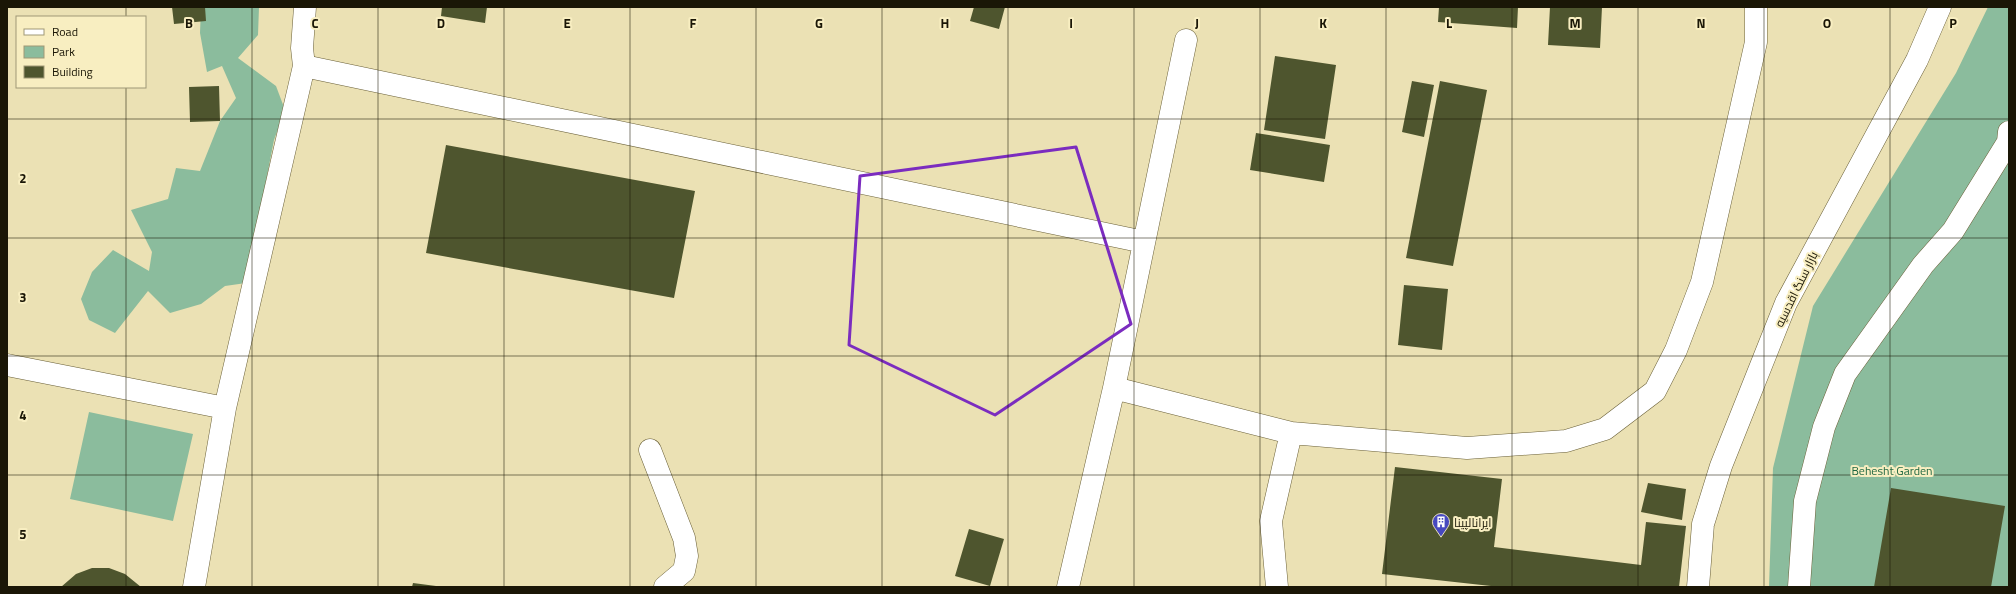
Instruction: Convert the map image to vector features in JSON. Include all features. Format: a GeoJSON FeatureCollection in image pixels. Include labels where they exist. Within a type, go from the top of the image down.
{"type":"FeatureCollection","features":[{"type":"Feature","properties":{"kind":"street"},"geometry":{"type":"LineString","coordinates":[[194,587],[225,408],[304,66],[302,48],[305,7]]}},
{"type":"Feature","properties":{"kind":"street"},"geometry":{"type":"LineString","coordinates":[[1114,388],[1291,433],[1467,448],[1566,442],[1605,429],[1655,391],[1676,350],[1702,282],[1756,42],[1756,7]]}},
{"type":"Feature","properties":{"kind":"street","name":"بازار سنگ اقدسیه"},"geometry":{"type":"LineString","coordinates":[[1698,587],[1703,524],[1718,473],[1786,303],[1917,60],[1940,7]]}},
{"type":"Feature","properties":{"kind":"street"},"geometry":{"type":"LineString","coordinates":[[1068,587],[1114,388],[1186,40]]}},
{"type":"Feature","properties":{"kind":"street"},"geometry":{"type":"LineString","coordinates":[[304,66],[1144,242]]}},
{"type":"Feature","properties":{"kind":"street"},"geometry":{"type":"LineString","coordinates":[[1799,587],[1805,501],[1824,427],[1845,374],[1923,265],[1953,231],[2009,139]]}},
{"type":"Feature","properties":{"kind":"street"},"geometry":{"type":"LineString","coordinates":[[7,365],[225,408]]}},
{"type":"Feature","properties":{"kind":"street"},"geometry":{"type":"LineString","coordinates":[[1277,587],[1271,520],[1291,433]]}},
{"type":"Feature","properties":{"kind":"street"},"geometry":{"type":"LineString","coordinates":[[650,450],[684,538],[687,556],[684,571],[675,581],[665,587]]}},
{"type":"Feature","properties":{"kind":"highlighted area"},"geometry":{"type":"Polygon","coordinates":[[[1076,147],[1131,324],[995,415],[849,345],[860,176],[1076,147]]]}},
{"type":"Feature","properties":{"kind":"green space"},"geometry":{"type":"Polygon","coordinates":[[[201,7],[259,7],[258,35],[238,58],[276,86],[285,110],[274,140],[246,283],[225,286],[201,304],[170,313],[148,291],[115,333],[89,320],[81,299],[92,272],[113,250],[149,271],[152,252],[131,210],[168,199],[176,168],[200,171],[220,121],[236,98],[222,66],[207,72],[200,33],[201,7]]]}},
{"type":"Feature","properties":{"kind":"green space","name":"Behesht Garden"},"geometry":{"type":"Polygon","coordinates":[[[1988,7],[2009,7],[2009,587],[1769,587],[1773,468],[1813,306],[1956,73],[1988,7]]]}},
{"type":"Feature","properties":{"kind":"green space"},"geometry":{"type":"Polygon","coordinates":[[[89,412],[193,434],[173,521],[70,499],[89,412]]]}},
{"type":"Feature","properties":{"kind":"building"},"geometry":{"type":"Polygon","coordinates":[[[172,7],[205,7],[206,21],[174,24],[172,7]]]}},
{"type":"Feature","properties":{"kind":"building"},"geometry":{"type":"Polygon","coordinates":[[[442,7],[487,7],[485,23],[441,16],[442,7]]]}},
{"type":"Feature","properties":{"kind":"building"},"geometry":{"type":"Polygon","coordinates":[[[974,7],[1005,7],[999,29],[970,21],[974,7]]]}},
{"type":"Feature","properties":{"kind":"building"},"geometry":{"type":"Polygon","coordinates":[[[1439,7],[1518,7],[1517,28],[1438,22],[1439,7]]]}},
{"type":"Feature","properties":{"kind":"building"},"geometry":{"type":"Polygon","coordinates":[[[1550,7],[1602,7],[1600,48],[1548,45],[1550,7]]]}},
{"type":"Feature","properties":{"kind":"building"},"geometry":{"type":"Polygon","coordinates":[[[1275,56],[1336,65],[1325,139],[1264,130],[1275,56]]]}},
{"type":"Feature","properties":{"kind":"building"},"geometry":{"type":"Polygon","coordinates":[[[1412,81],[1434,85],[1424,137],[1402,132],[1412,81]]]}},
{"type":"Feature","properties":{"kind":"building"},"geometry":{"type":"Polygon","coordinates":[[[1440,81],[1487,90],[1453,266],[1406,258],[1440,81]]]}},
{"type":"Feature","properties":{"kind":"building"},"geometry":{"type":"Polygon","coordinates":[[[219,86],[220,121],[190,122],[189,87],[219,86]]]}},
{"type":"Feature","properties":{"kind":"building"},"geometry":{"type":"Polygon","coordinates":[[[1256,133],[1330,145],[1324,182],[1250,170],[1256,133]]]}},
{"type":"Feature","properties":{"kind":"building"},"geometry":{"type":"Polygon","coordinates":[[[446,145],[695,191],[674,298],[426,253],[446,145]]]}},
{"type":"Feature","properties":{"kind":"building"},"geometry":{"type":"Polygon","coordinates":[[[1404,285],[1448,289],[1442,350],[1398,345],[1404,285]]]}},
{"type":"Feature","properties":{"kind":"building","name":"ایرانالپینا"},"geometry":{"type":"Polygon","coordinates":[[[1395,467],[1502,479],[1494,547],[1641,565],[1646,522],[1686,526],[1679,587],[1500,587],[1382,574],[1395,467]]]}},
{"type":"Feature","properties":{"kind":"building"},"geometry":{"type":"Polygon","coordinates":[[[1648,483],[1686,489],[1682,520],[1641,512],[1648,483]]]}},
{"type":"Feature","properties":{"kind":"building"},"geometry":{"type":"Polygon","coordinates":[[[1891,488],[2005,506],[1991,587],[1874,587],[1891,488]]]}},
{"type":"Feature","properties":{"kind":"building"},"geometry":{"type":"Polygon","coordinates":[[[969,529],[1004,539],[990,586],[955,576],[969,529]]]}},
{"type":"Feature","properties":{"kind":"building"},"geometry":{"type":"Polygon","coordinates":[[[92,568],[109,568],[125,574],[141,587],[61,587],[76,574],[92,568]]]}},
{"type":"Feature","properties":{"kind":"building"},"geometry":{"type":"Polygon","coordinates":[[[413,583],[436,586],[436,587],[412,587],[413,583]]]}},
{"type":"Feature","properties":{"kind":"place","name":"ایرانالپینا"},"geometry":{"type":"Point","coordinates":[1441,537]}}]}
